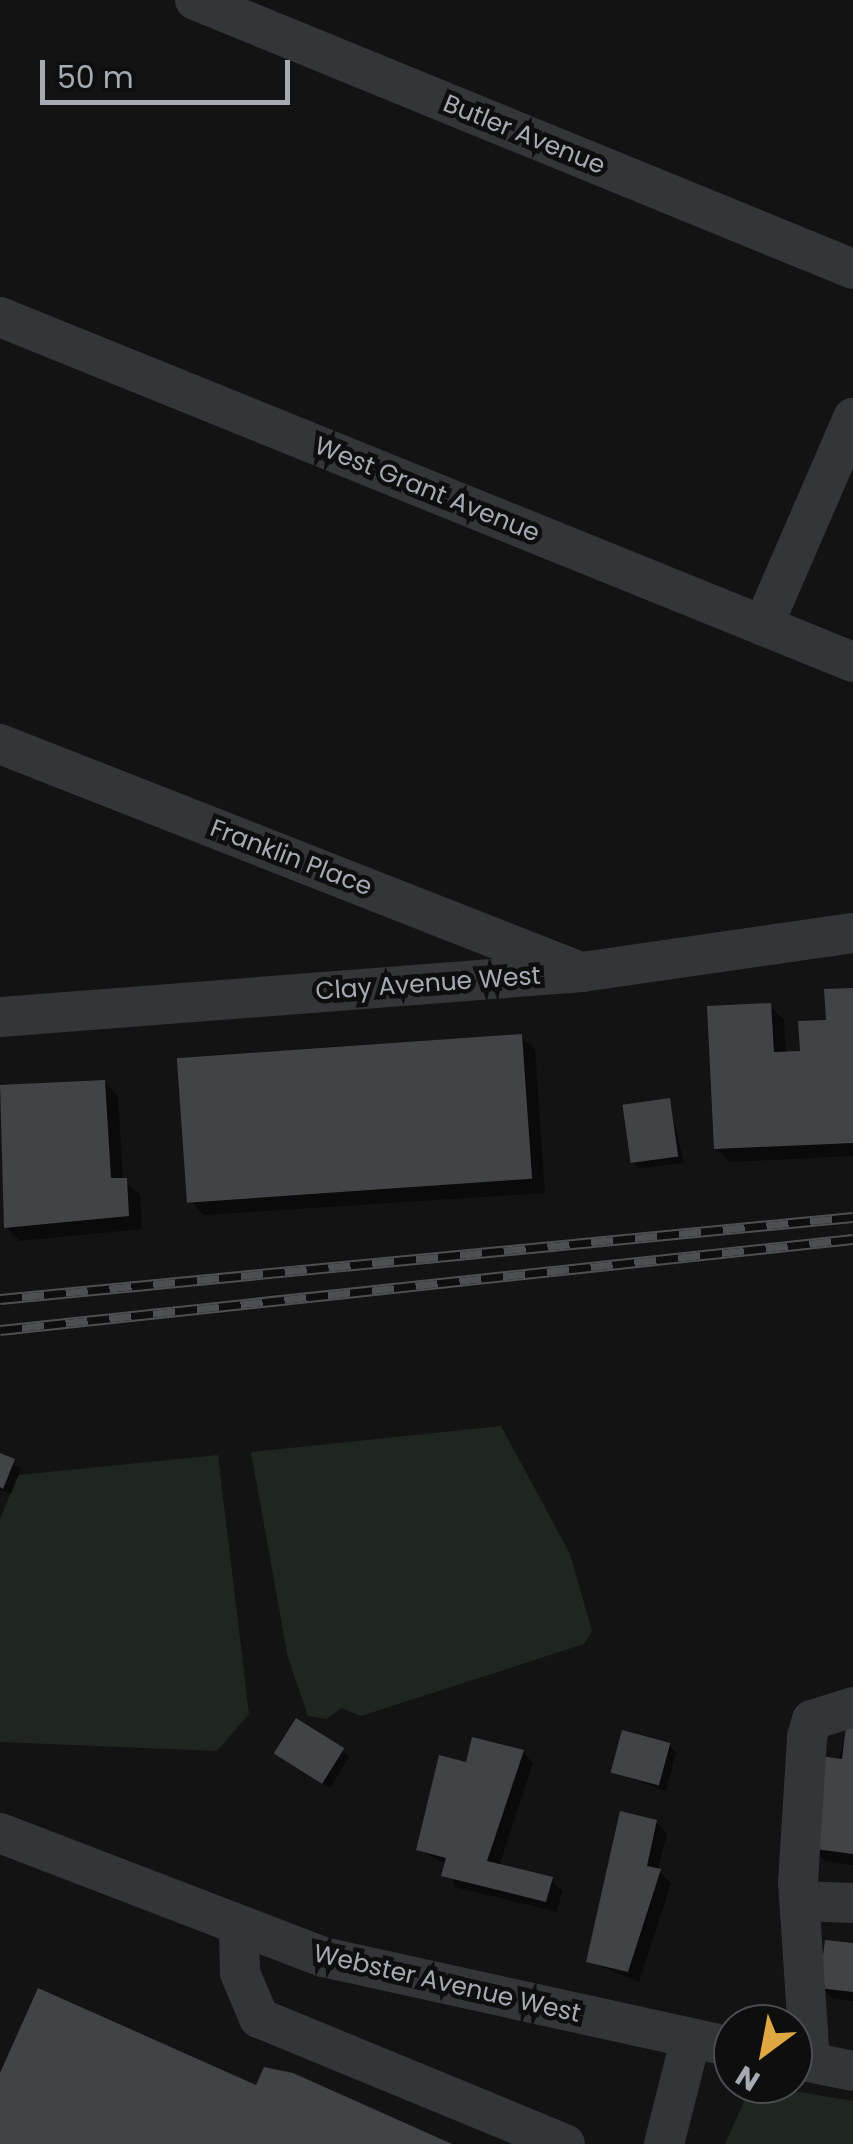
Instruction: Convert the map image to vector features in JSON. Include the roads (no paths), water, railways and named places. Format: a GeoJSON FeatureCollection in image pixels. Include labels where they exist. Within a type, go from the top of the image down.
{"type":"FeatureCollection","features":[{"type":"Feature","properties":{"kind":"street","name":"Butler Avenue"},"geometry":{"type":"LineString","coordinates":[[194,0],[853,270]]}},
{"type":"Feature","properties":{"kind":"street","name":"West Grant Avenue"},"geometry":{"type":"LineString","coordinates":[[0,318],[853,662]]}},
{"type":"Feature","properties":{"kind":"street"},"geometry":{"type":"LineString","coordinates":[[764,626],[853,418]]}},
{"type":"Feature","properties":{"kind":"street","name":"Franklin Place"},"geometry":{"type":"LineString","coordinates":[[0,744],[582,972]]}},
{"type":"Feature","properties":{"kind":"street","name":"Clay Avenue West"},"geometry":{"type":"LineString","coordinates":[[0,1017],[582,972],[853,933]]}},
{"type":"Feature","properties":{"kind":"street"},"geometry":{"type":"LineString","coordinates":[[801,2004],[808,1737],[812,1720],[853,1708]]}},
{"type":"Feature","properties":{"kind":"street","name":"Webster Avenue West"},"geometry":{"type":"LineString","coordinates":[[0,1832],[239,1929],[402,1979],[713,2043]]}},
{"type":"Feature","properties":{"kind":"street"},"geometry":{"type":"LineString","coordinates":[[801,1901],[853,1902]]}},
{"type":"Feature","properties":{"kind":"street"},"geometry":{"type":"LineString","coordinates":[[239,1929],[240,1973],[258,2018],[565,2144]]}},
{"type":"Feature","properties":{"kind":"street"},"geometry":{"type":"LineString","coordinates":[[664,2144],[691,2038]]}},
{"type":"Feature","properties":{"kind":"street"},"geometry":{"type":"LineString","coordinates":[[813,2063],[853,2071]]}},
{"type":"Feature","properties":{"kind":"railway"},"geometry":{"type":"LineString","coordinates":[[0,1299],[853,1217]]}},
{"type":"Feature","properties":{"kind":"railway"},"geometry":{"type":"LineString","coordinates":[[0,1330],[853,1239]]}}]}
